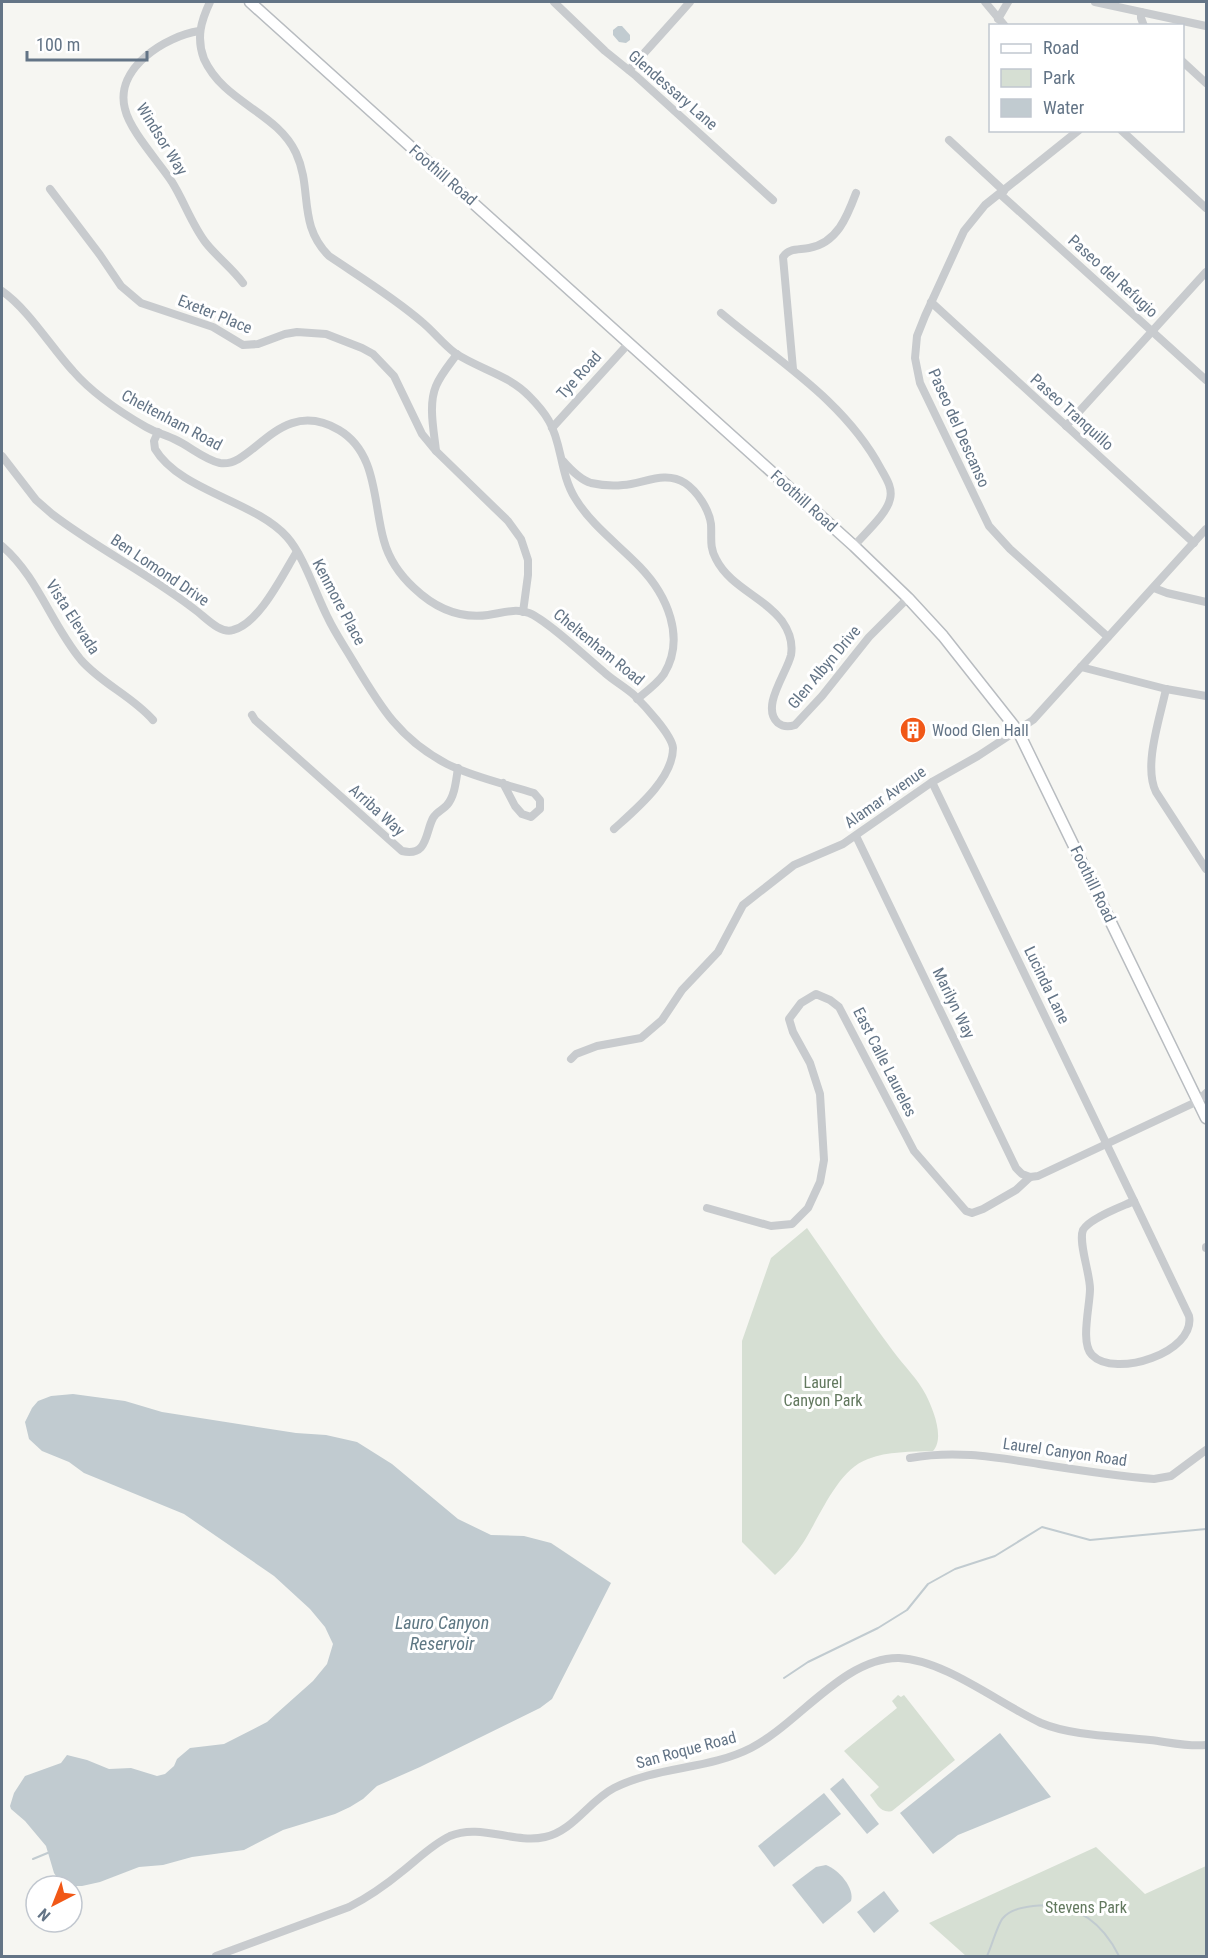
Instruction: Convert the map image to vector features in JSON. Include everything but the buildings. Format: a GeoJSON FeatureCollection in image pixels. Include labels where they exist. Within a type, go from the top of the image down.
{"type":"FeatureCollection","features":[{"type":"Feature","properties":{"kind":"main road","name":"Foothill Road"},"geometry":{"type":"LineString","coordinates":[[250,2],[854,546],[908,598],[979,680],[1018,731],[1206,1118]]}},
{"type":"Feature","properties":{"kind":"street","name":"Cheltenham Road"},"geometry":{"type":"LineString","coordinates":[[2,291],[18,306],[84,384],[97,395],[147,427],[185,444],[206,458],[223,464],[236,460],[271,433],[284,426],[306,422],[321,423],[337,429],[356,444],[364,457],[374,488],[384,543],[397,567],[414,589],[439,607],[464,616],[507,611],[537,616],[637,699],[657,683],[669,663],[674,641],[672,623],[652,581],[583,510],[567,485],[548,419],[522,390],[492,371],[457,354],[422,322],[321,248],[314,239],[309,224],[302,170],[296,152],[282,134],[231,94],[215,78],[202,54],[200,31],[203,16],[210,2]]}},
{"type":"Feature","properties":{"kind":"street","name":"Glendessary Lane"},"geometry":{"type":"LineString","coordinates":[[555,2],[605,51],[773,200]]}},
{"type":"Feature","properties":{"kind":"street"},"geometry":{"type":"LineString","coordinates":[[629,70],[690,2]]}},
{"type":"Feature","properties":{"kind":"street"},"geometry":{"type":"LineString","coordinates":[[985,2],[1001,22]]}},
{"type":"Feature","properties":{"kind":"street"},"geometry":{"type":"LineString","coordinates":[[1001,22],[1008,2]]}},
{"type":"Feature","properties":{"kind":"street"},"geometry":{"type":"LineString","coordinates":[[1095,2],[1206,27]]}},
{"type":"Feature","properties":{"kind":"street"},"geometry":{"type":"LineString","coordinates":[[1141,12],[1143,24]]}},
{"type":"Feature","properties":{"kind":"street","name":"Windsor Way"},"geometry":{"type":"LineString","coordinates":[[200,31],[176,36],[145,58],[126,84],[124,108],[140,137],[171,181],[204,241],[243,283]]}},
{"type":"Feature","properties":{"kind":"street"},"geometry":{"type":"LineString","coordinates":[[1184,63],[1206,83]]}},
{"type":"Feature","properties":{"kind":"street","name":"Paseo del Descanso"},"geometry":{"type":"LineString","coordinates":[[1077,132],[985,205],[964,231],[931,302],[915,345],[917,375],[982,514],[1005,544],[1108,637]]}},
{"type":"Feature","properties":{"kind":"street"},"geometry":{"type":"LineString","coordinates":[[1124,132],[1206,208]]}},
{"type":"Feature","properties":{"kind":"street","name":"Paseo del Refugio"},"geometry":{"type":"LineString","coordinates":[[949,140],[1002,193],[1206,380]]}},
{"type":"Feature","properties":{"kind":"street","name":"Exeter Place"},"geometry":{"type":"LineString","coordinates":[[50,189],[121,286],[141,303],[213,327],[243,345],[256,345],[297,332],[326,334],[373,354],[394,376],[422,434],[436,452],[508,521],[521,539],[528,560],[523,612]]}},
{"type":"Feature","properties":{"kind":"street"},"geometry":{"type":"LineString","coordinates":[[793,369],[783,257],[788,252],[816,247],[832,237],[843,224],[856,193]]}},
{"type":"Feature","properties":{"kind":"street"},"geometry":{"type":"LineString","coordinates":[[1066,426],[1206,272]]}},
{"type":"Feature","properties":{"kind":"street","name":"Paseo Tranquillo"},"geometry":{"type":"LineString","coordinates":[[931,302],[1194,543]]}},
{"type":"Feature","properties":{"kind":"street"},"geometry":{"type":"LineString","coordinates":[[721,313],[793,369],[861,434],[888,482],[891,492],[889,504],[854,546]]}},
{"type":"Feature","properties":{"kind":"street","name":"Tye Road"},"geometry":{"type":"LineString","coordinates":[[552,428],[629,343]]}},
{"type":"Feature","properties":{"kind":"street"},"geometry":{"type":"LineString","coordinates":[[436,452],[433,393],[457,354]]}},
{"type":"Feature","properties":{"kind":"street","name":"Kenmore Place"},"geometry":{"type":"LineString","coordinates":[[158,432],[154,441],[155,450],[176,470],[195,483],[266,520],[286,537],[329,620],[382,710],[395,726],[448,765],[534,793],[540,800],[540,809],[536,814],[531,818],[522,814],[503,783]]}},
{"type":"Feature","properties":{"kind":"street","name":"Glen Albyn Drive"},"geometry":{"type":"LineString","coordinates":[[560,459],[590,483],[623,485],[666,477],[676,478],[691,488],[707,511],[711,524],[710,546],[717,562],[734,581],[782,620],[790,636],[789,661],[773,701],[773,713],[781,725],[795,725],[810,711],[869,637],[908,598]]}},
{"type":"Feature","properties":{"kind":"street","name":"Ben Lomond Drive"},"geometry":{"type":"LineString","coordinates":[[3,464],[36,500],[65,524],[165,589],[213,624],[227,631],[242,627],[254,616],[296,553]]}},
{"type":"Feature","properties":{"kind":"street","name":"Alamar Avenue"},"geometry":{"type":"LineString","coordinates":[[571,1059],[576,1054],[590,1048],[641,1038],[648,1033],[662,1020],[682,990],[718,952],[743,905],[794,865],[843,844],[932,782],[1033,720],[1206,529]]}},
{"type":"Feature","properties":{"kind":"street","name":"Vista Elevada"},"geometry":{"type":"LineString","coordinates":[[2,546],[24,569],[81,660],[95,675],[153,720]]}},
{"type":"Feature","properties":{"kind":"street"},"geometry":{"type":"LineString","coordinates":[[1154,588],[1206,602]]}},
{"type":"Feature","properties":{"kind":"street"},"geometry":{"type":"LineString","coordinates":[[1081,667],[1166,689],[1206,696]]}},
{"type":"Feature","properties":{"kind":"street"},"geometry":{"type":"LineString","coordinates":[[1166,689],[1150,764],[1151,781],[1206,869]]}},
{"type":"Feature","properties":{"kind":"street"},"geometry":{"type":"LineString","coordinates":[[614,829],[643,802],[662,780],[673,750],[669,736],[637,699]]}},
{"type":"Feature","properties":{"kind":"street","name":"Arriba Way"},"geometry":{"type":"LineString","coordinates":[[252,715],[402,851],[411,852],[423,845],[429,836],[434,816],[452,798],[458,768]]}},
{"type":"Feature","properties":{"kind":"street","name":"Lucinda Lane"},"geometry":{"type":"LineString","coordinates":[[932,782],[1107,1144],[1189,1316],[1190,1325],[1187,1334],[1181,1341],[1156,1356],[1131,1363],[1106,1362],[1093,1356],[1086,1344],[1090,1288],[1082,1236],[1084,1228],[1091,1222],[1134,1201]]}},
{"type":"Feature","properties":{"kind":"street","name":"Marilyn Way"},"geometry":{"type":"LineString","coordinates":[[856,836],[1016,1168],[1022,1174],[1030,1177]]}},
{"type":"Feature","properties":{"kind":"street","name":"East Calle Laureles"},"geometry":{"type":"LineString","coordinates":[[707,1208],[771,1226],[792,1224],[808,1208],[820,1182],[824,1160],[820,1094],[810,1063],[793,1032],[789,1019],[801,1003],[816,994],[830,999],[839,1006],[914,1151],[966,1211],[972,1213],[1016,1190],[1030,1177],[1038,1176],[1198,1101],[1206,1093]]}},
{"type":"Feature","properties":{"kind":"street","name":"Laurel Canyon Road"},"geometry":{"type":"LineString","coordinates":[[910,1458],[935,1453],[955,1453],[1000,1457],[1154,1479],[1171,1476],[1206,1450]]}},
{"type":"Feature","properties":{"kind":"street","name":"San Roque Road"},"geometry":{"type":"LineString","coordinates":[[216,1956],[349,1907],[367,1898],[436,1844],[451,1836],[473,1832],[526,1839],[553,1835],[568,1826],[602,1795],[614,1788],[655,1774],[730,1757],[765,1739],[854,1670],[876,1661],[900,1658],[935,1666],[1028,1716],[1057,1728],[1206,1745]]}},
{"type":"Feature","properties":{"kind":"green space","name":"Laurel Canyon Park"},"geometry":{"type":"Polygon","coordinates":[[[807,1228],[897,1357],[923,1389],[934,1415],[938,1439],[933,1451],[883,1455],[868,1459],[847,1473],[830,1495],[800,1547],[775,1575],[742,1542],[742,1341],[771,1258],[807,1228]]]}},
{"type":"Feature","properties":{"kind":"green space"},"geometry":{"type":"Polygon","coordinates":[[[898,1695],[901,1697],[904,1695],[955,1760],[888,1812],[879,1807],[870,1795],[879,1787],[844,1751],[897,1708],[892,1701],[898,1695]]]}},
{"type":"Feature","properties":{"kind":"green space","name":"Stevens Park"},"geometry":{"type":"Polygon","coordinates":[[[1096,1847],[1145,1894],[1206,1866],[1206,1956],[966,1956],[929,1923],[1096,1847]]]}},
{"type":"Feature","properties":{"kind":"water"},"geometry":{"type":"Polygon","coordinates":[[[622,26],[630,35],[630,40],[626,43],[619,42],[613,35],[613,30],[622,26]]]}},
{"type":"Feature","properties":{"kind":"water","name":"Lauro Canyon Reservoir"},"geometry":{"type":"Polygon","coordinates":[[[73,1394],[125,1401],[162,1412],[296,1433],[326,1435],[357,1442],[392,1464],[458,1519],[491,1535],[524,1536],[551,1543],[611,1583],[552,1699],[540,1708],[377,1786],[350,1807],[283,1830],[244,1850],[192,1857],[163,1865],[139,1867],[84,1886],[84,1874],[55,1874],[46,1846],[25,1821],[11,1809],[14,1793],[25,1776],[61,1763],[67,1755],[109,1769],[131,1768],[157,1776],[165,1774],[190,1748],[224,1744],[267,1722],[313,1681],[327,1664],[333,1644],[325,1627],[310,1609],[274,1576],[184,1514],[84,1473],[69,1462],[42,1451],[29,1439],[25,1422],[38,1401],[51,1396],[73,1394]]]}},
{"type":"Feature","properties":{"kind":"water"},"geometry":{"type":"Polygon","coordinates":[[[1000,1733],[1051,1797],[958,1835],[933,1854],[900,1813],[1000,1733]]]}},
{"type":"Feature","properties":{"kind":"water"},"geometry":{"type":"Polygon","coordinates":[[[843,1778],[879,1824],[867,1834],[830,1789],[843,1778]]]}},
{"type":"Feature","properties":{"kind":"water"},"geometry":{"type":"Polygon","coordinates":[[[824,1793],[841,1814],[774,1867],[758,1846],[824,1793]]]}},
{"type":"Feature","properties":{"kind":"water"},"geometry":{"type":"Polygon","coordinates":[[[826,1865],[836,1870],[848,1885],[852,1896],[851,1901],[823,1924],[792,1885],[816,1867],[826,1865]]]}},
{"type":"Feature","properties":{"kind":"water"},"geometry":{"type":"Polygon","coordinates":[[[884,1891],[899,1911],[874,1933],[857,1912],[884,1891]]]}},
{"type":"Feature","properties":{"kind":"waterway"},"geometry":{"type":"LineString","coordinates":[[784,1678],[808,1662],[878,1628],[907,1610],[928,1584],[955,1569],[995,1556],[1042,1527],[1090,1540],[1206,1529]]}},
{"type":"Feature","properties":{"kind":"waterway"},"geometry":{"type":"LineString","coordinates":[[33,1859],[50,1852]]}},
{"type":"Feature","properties":{"kind":"waterway"},"geometry":{"type":"LineString","coordinates":[[987,1956],[999,1925],[1006,1915],[1021,1908],[1048,1905],[1073,1910],[1095,1923],[1104,1932],[1119,1956]]}},
{"type":"Feature","properties":{"kind":"place","name":"Wood Glen Hall"},"geometry":{"type":"Point","coordinates":[913,730]}}]}
